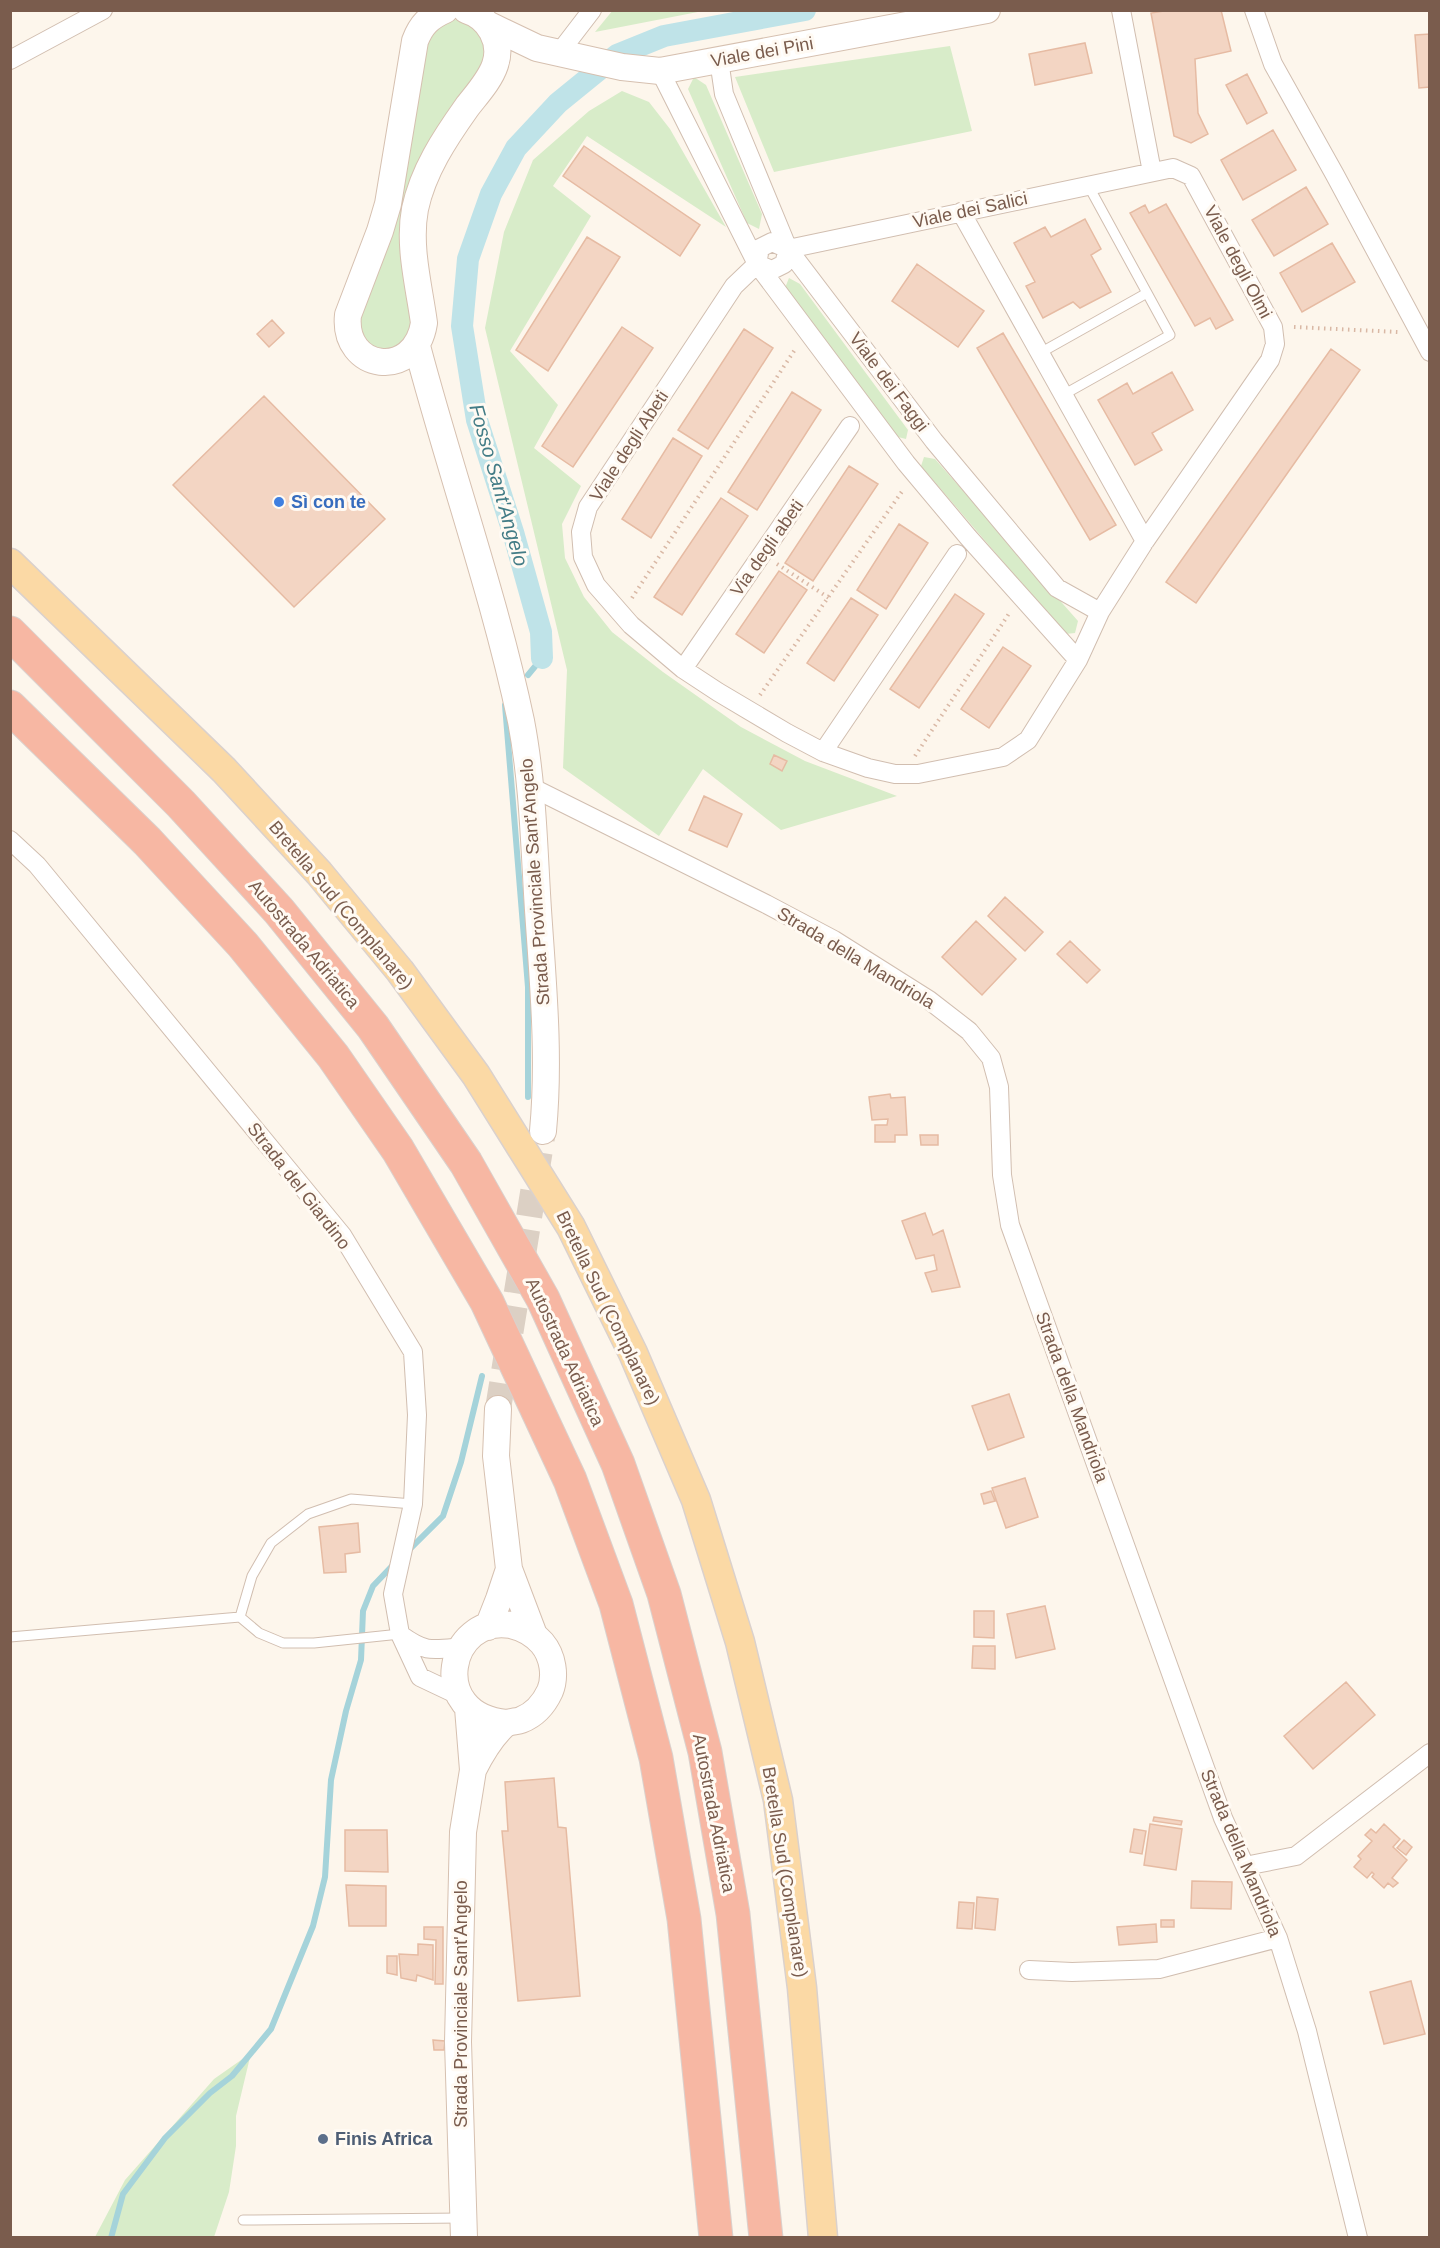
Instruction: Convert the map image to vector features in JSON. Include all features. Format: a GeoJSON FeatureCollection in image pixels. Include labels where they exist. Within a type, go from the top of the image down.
{"type":"FeatureCollection","features":[{"type":"Feature","properties":{"kind":"highway","name":"Autostrada Adriatica"},"geometry":{"type":"LineString","coordinates":[[10,633],[181,804],[279,911],[373,1027],[465,1163],[543,1299],[618,1464],[660,1583],[705,1752],[733,1914],[766,2238]]}},
{"type":"Feature","properties":{"kind":"highway"},"geometry":{"type":"LineString","coordinates":[[10,707],[147,841],[243,945],[333,1056],[398,1150],[487,1302],[560,1459],[616,1604],[656,1758],[684,1919],[716,2238]]}},
{"type":"Feature","properties":{"kind":"main road"},"geometry":{"type":"LineString","coordinates":[[419,20],[426,21],[445,10]]}},
{"type":"Feature","properties":{"kind":"main road","name":"Viale dei Pini"},"geometry":{"type":"LineString","coordinates":[[466,10],[489,25],[548,51],[622,67],[660,71],[987,10]]}},
{"type":"Feature","properties":{"kind":"main road","name":"Strada Provinciale Sant'Angelo"},"geometry":{"type":"LineString","coordinates":[[419,20],[388,204],[348,315],[347,326],[353,345],[360,353],[369,359],[389,362],[414,378],[430,394]]}},
{"type":"Feature","properties":{"kind":"main road"},"geometry":{"type":"LineString","coordinates":[[389,362],[410,354],[422,336],[424,323],[413,244],[415,210],[432,161],[496,64],[498,50],[489,25]]}},
{"type":"Feature","properties":{"kind":"main road","name":"Viale dei Pini"},"geometry":{"type":"LineString","coordinates":[[496,64],[510,54],[548,51]]}},
{"type":"Feature","properties":{"kind":"main road","name":"Strada Provinciale Sant'Angelo"},"geometry":{"type":"LineString","coordinates":[[417,346],[507,661],[521,723],[531,787],[546,1041],[546,1096],[543,1131]]}},
{"type":"Feature","properties":{"kind":"main road","name":"Bretella Sud (Complanare)"},"geometry":{"type":"LineString","coordinates":[[10,563],[224,770],[319,873],[400,971],[476,1075],[572,1227],[633,1353],[696,1500],[740,1642],[778,1800],[802,1988],[823,2238]]}},
{"type":"Feature","properties":{"kind":"main road","name":"Strada Provinciale Sant'Angelo"},"geometry":{"type":"LineString","coordinates":[[472,1770],[486,1745],[506,1723],[521,1720],[534,1713],[544,1702],[551,1689],[553,1674],[551,1659],[544,1646],[534,1635],[509,1569],[496,1456],[498,1409]]}},
{"type":"Feature","properties":{"kind":"main road","name":"Strada Provinciale Sant'Angelo"},"geometry":{"type":"LineString","coordinates":[[488,1627],[509,1569]]}},
{"type":"Feature","properties":{"kind":"main road"},"geometry":{"type":"LineString","coordinates":[[462,1647],[473,1635],[488,1627],[504,1624],[520,1627],[534,1635]]}},
{"type":"Feature","properties":{"kind":"main road","name":"Strada Provinciale Sant'Angelo"},"geometry":{"type":"LineString","coordinates":[[462,1647],[455,1662],[454,1679],[463,1702],[472,1770],[464,1832],[458,2042],[463,2228]]}},
{"type":"Feature","properties":{"kind":"main road"},"geometry":{"type":"LineString","coordinates":[[463,1702],[479,1717],[492,1722],[506,1723]]}},
{"type":"Feature","properties":{"kind":"street"},"geometry":{"type":"LineString","coordinates":[[10,60],[103,10]]}},
{"type":"Feature","properties":{"kind":"street"},"geometry":{"type":"LineString","coordinates":[[548,51],[592,10]]}},
{"type":"Feature","properties":{"kind":"street"},"geometry":{"type":"LineString","coordinates":[[1121,10],[1152,172]]}},
{"type":"Feature","properties":{"kind":"street"},"geometry":{"type":"LineString","coordinates":[[1254,10],[1273,64],[1430,352]]}},
{"type":"Feature","properties":{"kind":"street","name":"Viale dei Faggi"},"geometry":{"type":"LineString","coordinates":[[719,60],[724,94],[788,249],[934,441],[1057,588],[1100,612]]}},
{"type":"Feature","properties":{"kind":"street","name":"Viale dei Faggi"},"geometry":{"type":"LineString","coordinates":[[660,71],[757,264],[906,463],[968,537],[1078,660]]}},
{"type":"Feature","properties":{"kind":"street","name":"Viale degli Olmi"},"geometry":{"type":"LineString","coordinates":[[1100,612],[1145,541],[1270,360],[1275,344],[1273,327],[1191,176],[1173,168],[1152,172]]}},
{"type":"Feature","properties":{"kind":"street","name":"Viale dei Salici"},"geometry":{"type":"LineString","coordinates":[[788,249],[1152,172]]}},
{"type":"Feature","properties":{"kind":"street"},"geometry":{"type":"LineString","coordinates":[[961,212],[1145,541]]}},
{"type":"Feature","properties":{"kind":"street"},"geometry":{"type":"LineString","coordinates":[[757,264],[772,270],[784,264],[788,249]]}},
{"type":"Feature","properties":{"kind":"street","name":"Viale degli Abeti"},"geometry":{"type":"LineString","coordinates":[[757,264],[735,286],[588,507],[581,532],[583,557],[596,585],[631,625],[683,669],[727,698],[823,752]]}},
{"type":"Feature","properties":{"kind":"street","name":"Via degli abeti"},"geometry":{"type":"LineString","coordinates":[[683,669],[850,426]]}},
{"type":"Feature","properties":{"kind":"street"},"geometry":{"type":"LineString","coordinates":[[957,554],[823,752],[868,768],[895,774],[918,774],[1003,757],[1028,740],[1078,660],[1100,612]]}},
{"type":"Feature","properties":{"kind":"street","name":"Strada della Mandriola"},"geometry":{"type":"LineString","coordinates":[[531,787],[756,898],[834,940],[929,1000],[969,1031],[991,1058],[999,1087],[1002,1175],[1010,1226],[1223,1818],[1278,1938],[1307,2031],[1358,2238]]}},
{"type":"Feature","properties":{"kind":"street","name":"Strada del Giardino"},"geometry":{"type":"LineString","coordinates":[[10,840],[37,865],[342,1235],[413,1352],[417,1415],[413,1504],[393,1594],[400,1634],[420,1677],[463,1702]]}},
{"type":"Feature","properties":{"kind":"street"},"geometry":{"type":"LineString","coordinates":[[400,1634],[419,1648],[438,1650],[462,1647]]}},
{"type":"Feature","properties":{"kind":"street"},"geometry":{"type":"LineString","coordinates":[[1245,1866],[1296,1856],[1430,1753]]}},
{"type":"Feature","properties":{"kind":"street"},"geometry":{"type":"LineString","coordinates":[[1029,1970],[1072,1972],[1160,1969],[1278,1938]]}},
{"type":"Feature","properties":{"kind":"lane"},"geometry":{"type":"LineString","coordinates":[[1063,395],[1170,335],[1088,185]]}},
{"type":"Feature","properties":{"kind":"lane"},"geometry":{"type":"LineString","coordinates":[[1040,353],[1147,293]]}},
{"type":"Feature","properties":{"kind":"lane"},"geometry":{"type":"LineString","coordinates":[[240,1617],[252,1576],[271,1543],[308,1514],[351,1499],[413,1504]]}},
{"type":"Feature","properties":{"kind":"lane"},"geometry":{"type":"LineString","coordinates":[[10,1637],[240,1617],[259,1633],[283,1643],[314,1643],[400,1634]]}},
{"type":"Feature","properties":{"kind":"lane"},"geometry":{"type":"LineString","coordinates":[[243,2220],[463,2228]]}},
{"type":"Feature","properties":{"kind":"path"},"geometry":{"type":"LineString","coordinates":[[1294,327],[1419,333]]}},
{"type":"Feature","properties":{"kind":"path"},"geometry":{"type":"LineString","coordinates":[[628,605],[800,343]]}},
{"type":"Feature","properties":{"kind":"path"},"geometry":{"type":"LineString","coordinates":[[754,703],[908,482]]}},
{"type":"Feature","properties":{"kind":"path"},"geometry":{"type":"LineString","coordinates":[[763,555],[829,598]]}},
{"type":"Feature","properties":{"kind":"path"},"geometry":{"type":"LineString","coordinates":[[910,764],[1011,610]]}},
{"type":"Feature","properties":{"kind":"green space"},"geometry":{"type":"Polygon","coordinates":[[[613,10],[703,10],[703,11],[595,32],[613,10]]]}},
{"type":"Feature","properties":{"kind":"green space"},"geometry":{"type":"Polygon","coordinates":[[[458,19],[474,28],[484,39],[485,61],[482,71],[418,173],[413,336],[385,355],[359,336],[359,317],[422,47],[439,24],[458,19]]]}},
{"type":"Feature","properties":{"kind":"green space"},"geometry":{"type":"Polygon","coordinates":[[[950,46],[972,131],[774,172],[735,77],[950,46]]]}},
{"type":"Feature","properties":{"kind":"green space"},"geometry":{"type":"Polygon","coordinates":[[[694,77],[706,85],[762,214],[759,229],[747,223],[688,89],[694,77]]]}},
{"type":"Feature","properties":{"kind":"green space"},"geometry":{"type":"Polygon","coordinates":[[[622,91],[649,102],[670,129],[726,227],[587,136],[553,186],[591,216],[510,351],[558,405],[534,448],[581,486],[562,524],[565,558],[584,597],[612,632],[663,672],[741,727],[805,761],[897,796],[781,830],[703,769],[659,836],[563,768],[567,670],[485,328],[504,232],[533,160],[589,111],[622,91]]]}},
{"type":"Feature","properties":{"kind":"green space"},"geometry":{"type":"Polygon","coordinates":[[[789,278],[800,284],[908,430],[906,439],[894,436],[785,288],[789,278]]]}},
{"type":"Feature","properties":{"kind":"green space"},"geometry":{"type":"Polygon","coordinates":[[[924,457],[935,459],[1078,621],[1075,633],[1065,634],[921,466],[924,457]]]}},
{"type":"Feature","properties":{"kind":"green space"},"geometry":{"type":"Polygon","coordinates":[[[251,2053],[236,2116],[236,2146],[229,2192],[214,2237],[95,2237],[125,2180],[214,2079],[251,2053]]]}},
{"type":"Feature","properties":{"kind":"building"},"geometry":{"type":"Polygon","coordinates":[[[1170,10],[1221,10],[1231,51],[1195,59],[1198,113],[1208,134],[1191,143],[1174,136],[1151,13],[1170,10]]]}},
{"type":"Feature","properties":{"kind":"building"},"geometry":{"type":"Polygon","coordinates":[[[1430,34],[1430,87],[1419,88],[1415,35],[1430,34]]]}},
{"type":"Feature","properties":{"kind":"building"},"geometry":{"type":"Polygon","coordinates":[[[1085,43],[1092,73],[1035,85],[1029,54],[1085,43]]]}},
{"type":"Feature","properties":{"kind":"building"},"geometry":{"type":"Polygon","coordinates":[[[1247,74],[1267,113],[1247,124],[1226,85],[1247,74]]]}},
{"type":"Feature","properties":{"kind":"building"},"geometry":{"type":"Polygon","coordinates":[[[1273,130],[1296,170],[1243,200],[1221,160],[1273,130]]]}},
{"type":"Feature","properties":{"kind":"building"},"geometry":{"type":"Polygon","coordinates":[[[584,146],[700,225],[680,256],[563,176],[584,146]]]}},
{"type":"Feature","properties":{"kind":"building"},"geometry":{"type":"Polygon","coordinates":[[[1306,187],[1328,224],[1274,256],[1252,220],[1306,187]]]}},
{"type":"Feature","properties":{"kind":"building"},"geometry":{"type":"Polygon","coordinates":[[[1166,204],[1233,320],[1216,329],[1210,318],[1195,326],[1130,213],[1145,205],[1149,213],[1166,204]]]}},
{"type":"Feature","properties":{"kind":"building"},"geometry":{"type":"Polygon","coordinates":[[[1085,219],[1101,249],[1091,255],[1111,292],[1080,308],[1073,302],[1043,318],[1026,286],[1035,282],[1014,243],[1045,227],[1051,237],[1085,219]]]}},
{"type":"Feature","properties":{"kind":"building"},"geometry":{"type":"Polygon","coordinates":[[[587,237],[620,257],[548,371],[516,350],[587,237]]]}},
{"type":"Feature","properties":{"kind":"building"},"geometry":{"type":"Polygon","coordinates":[[[1332,243],[1355,282],[1302,312],[1280,273],[1332,243]]]}},
{"type":"Feature","properties":{"kind":"building"},"geometry":{"type":"Polygon","coordinates":[[[917,264],[984,311],[958,347],[892,301],[917,264]]]}},
{"type":"Feature","properties":{"kind":"building"},"geometry":{"type":"Polygon","coordinates":[[[272,320],[284,333],[269,347],[257,334],[272,320]]]}},
{"type":"Feature","properties":{"kind":"building"},"geometry":{"type":"Polygon","coordinates":[[[622,327],[653,348],[573,467],[542,446],[622,327]]]}},
{"type":"Feature","properties":{"kind":"building"},"geometry":{"type":"Polygon","coordinates":[[[744,329],[773,348],[708,449],[678,430],[744,329]]]}},
{"type":"Feature","properties":{"kind":"building"},"geometry":{"type":"Polygon","coordinates":[[[1003,333],[1116,525],[1090,540],[977,348],[1003,333]]]}},
{"type":"Feature","properties":{"kind":"building"},"geometry":{"type":"Polygon","coordinates":[[[1331,349],[1360,370],[1196,603],[1166,582],[1331,349]]]}},
{"type":"Feature","properties":{"kind":"building"},"geometry":{"type":"Polygon","coordinates":[[[1172,372],[1193,410],[1152,433],[1162,450],[1135,465],[1098,400],[1127,383],[1133,394],[1172,372]]]}},
{"type":"Feature","properties":{"kind":"building"},"geometry":{"type":"Polygon","coordinates":[[[792,392],[821,410],[757,510],[728,492],[792,392]]]}},
{"type":"Feature","properties":{"kind":"building","name":"Sì con te"},"geometry":{"type":"Polygon","coordinates":[[[264,396],[385,519],[294,607],[173,485],[264,396]]]}},
{"type":"Feature","properties":{"kind":"building"},"geometry":{"type":"Polygon","coordinates":[[[673,438],[702,456],[651,538],[622,519],[673,438]]]}},
{"type":"Feature","properties":{"kind":"building"},"geometry":{"type":"Polygon","coordinates":[[[849,466],[878,484],[813,581],[785,563],[849,466]]]}},
{"type":"Feature","properties":{"kind":"building"},"geometry":{"type":"Polygon","coordinates":[[[721,498],[748,516],[682,615],[654,597],[721,498]]]}},
{"type":"Feature","properties":{"kind":"building"},"geometry":{"type":"Polygon","coordinates":[[[899,524],[928,543],[886,609],[857,590],[899,524]]]}},
{"type":"Feature","properties":{"kind":"building"},"geometry":{"type":"Polygon","coordinates":[[[779,571],[807,590],[764,653],[736,634],[779,571]]]}},
{"type":"Feature","properties":{"kind":"building"},"geometry":{"type":"Polygon","coordinates":[[[955,594],[984,614],[919,708],[890,689],[955,594]]]}},
{"type":"Feature","properties":{"kind":"building"},"geometry":{"type":"Polygon","coordinates":[[[851,598],[878,615],[834,681],[807,663],[851,598]]]}},
{"type":"Feature","properties":{"kind":"building"},"geometry":{"type":"Polygon","coordinates":[[[1003,647],[1031,666],[989,728],[961,709],[1003,647]]]}},
{"type":"Feature","properties":{"kind":"building"},"geometry":{"type":"Polygon","coordinates":[[[774,755],[787,761],[782,771],[770,764],[774,755]]]}},
{"type":"Feature","properties":{"kind":"building"},"geometry":{"type":"Polygon","coordinates":[[[704,796],[742,814],[727,847],[689,830],[704,796]]]}},
{"type":"Feature","properties":{"kind":"building"},"geometry":{"type":"Polygon","coordinates":[[[1005,897],[1043,932],[1025,951],[988,916],[1005,897]]]}},
{"type":"Feature","properties":{"kind":"building"},"geometry":{"type":"Polygon","coordinates":[[[976,921],[1016,959],[982,995],[942,957],[976,921]]]}},
{"type":"Feature","properties":{"kind":"building"},"geometry":{"type":"Polygon","coordinates":[[[1070,941],[1100,970],[1087,983],[1057,954],[1070,941]]]}},
{"type":"Feature","properties":{"kind":"building"},"geometry":{"type":"Polygon","coordinates":[[[890,1094],[891,1098],[905,1097],[907,1135],[895,1135],[895,1142],[875,1142],[875,1125],[887,1125],[888,1119],[872,1120],[869,1097],[890,1094]]]}},
{"type":"Feature","properties":{"kind":"building"},"geometry":{"type":"Polygon","coordinates":[[[920,1135],[938,1135],[938,1145],[921,1145],[920,1135]]]}},
{"type":"Feature","properties":{"kind":"building"},"geometry":{"type":"Polygon","coordinates":[[[925,1213],[933,1235],[943,1230],[960,1287],[932,1292],[925,1273],[937,1270],[934,1255],[916,1259],[902,1221],[925,1213]]]}},
{"type":"Feature","properties":{"kind":"building"},"geometry":{"type":"Polygon","coordinates":[[[1009,1394],[1024,1437],[988,1450],[972,1406],[1009,1394]]]}},
{"type":"Feature","properties":{"kind":"building"},"geometry":{"type":"Polygon","coordinates":[[[1025,1478],[1038,1517],[1006,1528],[992,1488],[1025,1478]]]}},
{"type":"Feature","properties":{"kind":"building"},"geometry":{"type":"Polygon","coordinates":[[[991,1491],[995,1501],[984,1504],[981,1494],[991,1491]]]}},
{"type":"Feature","properties":{"kind":"building"},"geometry":{"type":"Polygon","coordinates":[[[358,1523],[360,1552],[345,1554],[346,1572],[324,1573],[319,1527],[358,1523]]]}},
{"type":"Feature","properties":{"kind":"building"},"geometry":{"type":"Polygon","coordinates":[[[1045,1606],[1055,1649],[1016,1658],[1007,1614],[1045,1606]]]}},
{"type":"Feature","properties":{"kind":"building"},"geometry":{"type":"Polygon","coordinates":[[[974,1611],[994,1611],[994,1638],[974,1637],[974,1611]]]}},
{"type":"Feature","properties":{"kind":"building"},"geometry":{"type":"Polygon","coordinates":[[[973,1646],[995,1646],[995,1669],[972,1668],[973,1646]]]}},
{"type":"Feature","properties":{"kind":"building"},"geometry":{"type":"Polygon","coordinates":[[[1346,1682],[1375,1715],[1313,1769],[1284,1736],[1346,1682]]]}},
{"type":"Feature","properties":{"kind":"building"},"geometry":{"type":"Polygon","coordinates":[[[554,1778],[558,1827],[566,1828],[580,1996],[518,2001],[502,1831],[508,1831],[505,1782],[554,1778]]]}},
{"type":"Feature","properties":{"kind":"building"},"geometry":{"type":"Polygon","coordinates":[[[1154,1817],[1182,1821],[1181,1825],[1153,1821],[1154,1817]]]}},
{"type":"Feature","properties":{"kind":"building"},"geometry":{"type":"Polygon","coordinates":[[[1150,1824],[1182,1829],[1176,1870],[1144,1865],[1150,1824]]]}},
{"type":"Feature","properties":{"kind":"building"},"geometry":{"type":"Polygon","coordinates":[[[1384,1824],[1400,1839],[1393,1847],[1407,1860],[1392,1878],[1398,1883],[1393,1887],[1388,1883],[1384,1888],[1372,1877],[1374,1874],[1372,1872],[1367,1878],[1354,1867],[1361,1859],[1358,1856],[1372,1841],[1365,1835],[1371,1829],[1376,1833],[1384,1824]]]}},
{"type":"Feature","properties":{"kind":"building"},"geometry":{"type":"Polygon","coordinates":[[[1134,1829],[1146,1831],[1142,1854],[1130,1852],[1134,1829]]]}},
{"type":"Feature","properties":{"kind":"building"},"geometry":{"type":"Polygon","coordinates":[[[345,1830],[387,1830],[388,1872],[345,1871],[345,1830]]]}},
{"type":"Feature","properties":{"kind":"building"},"geometry":{"type":"Polygon","coordinates":[[[1404,1840],[1412,1847],[1406,1855],[1397,1848],[1404,1840]]]}},
{"type":"Feature","properties":{"kind":"building"},"geometry":{"type":"Polygon","coordinates":[[[1192,1881],[1232,1882],[1231,1909],[1191,1908],[1192,1881]]]}},
{"type":"Feature","properties":{"kind":"building"},"geometry":{"type":"Polygon","coordinates":[[[346,1885],[386,1886],[386,1926],[349,1926],[346,1885]]]}},
{"type":"Feature","properties":{"kind":"building"},"geometry":{"type":"Polygon","coordinates":[[[977,1897],[998,1899],[995,1930],[975,1928],[977,1897]]]}},
{"type":"Feature","properties":{"kind":"building"},"geometry":{"type":"Polygon","coordinates":[[[959,1902],[974,1903],[972,1929],[957,1928],[959,1902]]]}},
{"type":"Feature","properties":{"kind":"building"},"geometry":{"type":"Polygon","coordinates":[[[1161,1920],[1174,1920],[1174,1927],[1161,1927],[1161,1920]]]}},
{"type":"Feature","properties":{"kind":"building"},"geometry":{"type":"Polygon","coordinates":[[[1156,1924],[1157,1942],[1119,1945],[1117,1927],[1156,1924]]]}},
{"type":"Feature","properties":{"kind":"building"},"geometry":{"type":"Polygon","coordinates":[[[424,1927],[443,1927],[443,1984],[435,1984],[436,1940],[424,1939],[424,1927]]]}},
{"type":"Feature","properties":{"kind":"building"},"geometry":{"type":"Polygon","coordinates":[[[418,1944],[433,1945],[433,1980],[417,1975],[416,1981],[401,1978],[399,1954],[418,1955],[418,1944]]]}},
{"type":"Feature","properties":{"kind":"building"},"geometry":{"type":"Polygon","coordinates":[[[387,1956],[397,1956],[397,1975],[387,1973],[387,1956]]]}},
{"type":"Feature","properties":{"kind":"building"},"geometry":{"type":"Polygon","coordinates":[[[1411,1981],[1425,2034],[1384,2044],[1370,1992],[1411,1981]]]}},
{"type":"Feature","properties":{"kind":"building"},"geometry":{"type":"Polygon","coordinates":[[[433,2040],[445,2041],[444,2050],[434,2050],[433,2040]]]}},
{"type":"Feature","properties":{"kind":"waterway","name":"Fosso Sant'Angelo"},"geometry":{"type":"LineString","coordinates":[[542,658],[541,632],[513,532],[477,420],[462,326],[468,259],[491,194],[516,148],[558,103],[617,55],[664,36],[805,10]]}},
{"type":"Feature","properties":{"kind":"waterway"},"geometry":{"type":"LineString","coordinates":[[528,675],[542,658]]}},
{"type":"Feature","properties":{"kind":"waterway"},"geometry":{"type":"LineString","coordinates":[[505,705],[528,987],[528,1097]]}},
{"type":"Feature","properties":{"kind":"waterway"},"geometry":{"type":"LineString","coordinates":[[409,1550],[443,1516],[461,1462],[482,1376]]}},
{"type":"Feature","properties":{"kind":"waterway"},"geometry":{"type":"LineString","coordinates":[[111,2238],[123,2194],[165,2138],[210,2093],[232,2076],[271,2029],[313,1926],[325,1877],[331,1780],[346,1711],[361,1660],[363,1611],[373,1586],[393,1565]]}},
{"type":"Feature","properties":{"kind":"tunnel"},"geometry":{"type":"LineString","coordinates":[[498,1409],[543,1131]]}},
{"type":"Feature","properties":{"kind":"place","name":"Sì con te"},"geometry":{"type":"Point","coordinates":[279,502]}},
{"type":"Feature","properties":{"kind":"place","name":"Finis Africa"},"geometry":{"type":"Point","coordinates":[323,2139]}}]}
